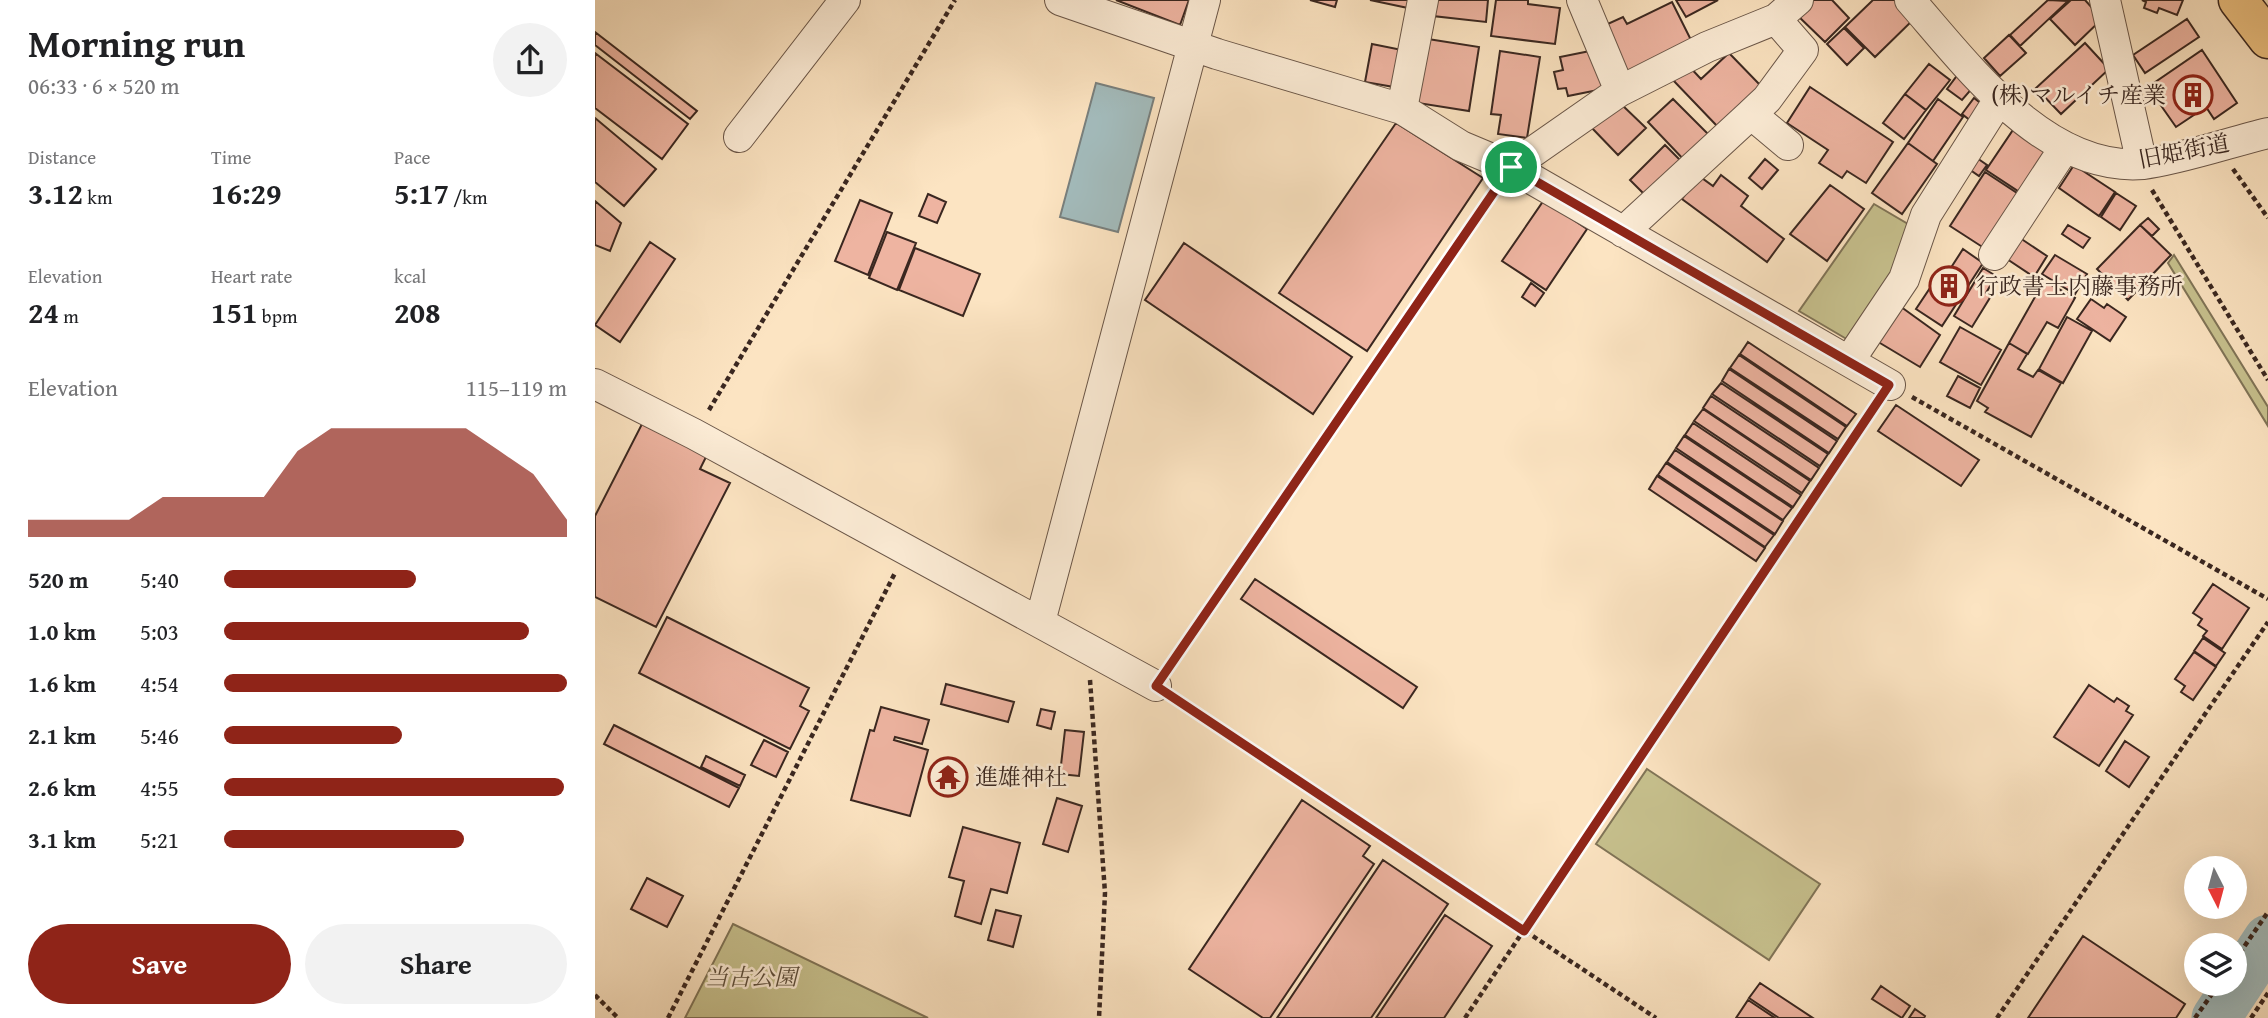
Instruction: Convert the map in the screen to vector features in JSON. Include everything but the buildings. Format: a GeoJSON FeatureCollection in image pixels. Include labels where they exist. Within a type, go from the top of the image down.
{"type":"FeatureCollection","features":[{"type":"Feature","properties":{"kind":"highway"},"geometry":{"type":"LineString","coordinates":[[2238,0],[2268,39]]}},
{"type":"Feature","properties":{"kind":"street"},"geometry":{"type":"LineString","coordinates":[[739,137],[845,0]]}},
{"type":"Feature","properties":{"kind":"street"},"geometry":{"type":"LineString","coordinates":[[1060,0],[1191,45],[1402,109],[1461,146],[1511,167],[1889,385]]}},
{"type":"Feature","properties":{"kind":"street"},"geometry":{"type":"LineString","coordinates":[[1040,622],[1205,0]]}},
{"type":"Feature","properties":{"kind":"street"},"geometry":{"type":"LineString","coordinates":[[1402,109],[1423,0]]}},
{"type":"Feature","properties":{"kind":"street"},"geometry":{"type":"LineString","coordinates":[[1582,0],[1620,91]]}},
{"type":"Feature","properties":{"kind":"street"},"geometry":{"type":"LineString","coordinates":[[2105,0],[2142,164]]}},
{"type":"Feature","properties":{"kind":"street","name":"旧姫街道"},"geometry":{"type":"LineString","coordinates":[[1914,1],[1998,101],[2065,147],[2092,158],[2142,164],[2268,133]]}},
{"type":"Feature","properties":{"kind":"street"},"geometry":{"type":"LineString","coordinates":[[1511,167],[1620,91],[1787,9],[1803,50],[1767,99],[1623,232]]}},
{"type":"Feature","properties":{"kind":"street"},"geometry":{"type":"LineString","coordinates":[[1849,361],[1903,279],[1926,215],[1998,101]]}},
{"type":"Feature","properties":{"kind":"street"},"geometry":{"type":"LineString","coordinates":[[1751,114],[1788,145]]}},
{"type":"Feature","properties":{"kind":"street"},"geometry":{"type":"LineString","coordinates":[[1994,255],[2065,147]]}},
{"type":"Feature","properties":{"kind":"street"},"geometry":{"type":"LineString","coordinates":[[595,384],[694,434],[1156,686]]}},
{"type":"Feature","properties":{"kind":"path"},"geometry":{"type":"LineString","coordinates":[[694,434],[955,0]]}},
{"type":"Feature","properties":{"kind":"path"},"geometry":{"type":"LineString","coordinates":[[2216,146],[2268,218]]}},
{"type":"Feature","properties":{"kind":"path"},"geometry":{"type":"LineString","coordinates":[[2142,164],[2152,190],[2268,380]]}},
{"type":"Feature","properties":{"kind":"path"},"geometry":{"type":"LineString","coordinates":[[1511,167],[1156,686],[1656,1018]]}},
{"type":"Feature","properties":{"kind":"path"},"geometry":{"type":"LineString","coordinates":[[1465,1018],[1889,385],[2268,598]]}},
{"type":"Feature","properties":{"kind":"path"},"geometry":{"type":"LineString","coordinates":[[668,1018],[907,550]]}},
{"type":"Feature","properties":{"kind":"path"},"geometry":{"type":"LineString","coordinates":[[1997,1018],[2268,621]]}},
{"type":"Feature","properties":{"kind":"path"},"geometry":{"type":"LineString","coordinates":[[1087,648],[1105,893],[1099,1018]]}},
{"type":"Feature","properties":{"kind":"path"},"geometry":{"type":"LineString","coordinates":[[2247,943],[2268,912]]}},
{"type":"Feature","properties":{"kind":"path"},"geometry":{"type":"LineString","coordinates":[[2251,1018],[2268,993]]}},
{"type":"Feature","properties":{"kind":"path"},"geometry":{"type":"LineString","coordinates":[[595,995],[618,1018]]}},
{"type":"Feature","properties":{"kind":"path"},"geometry":{"type":"LineString","coordinates":[[2195,1018],[2211,996]]}},
{"type":"Feature","properties":{"kind":"green space"},"geometry":{"type":"Polygon","coordinates":[[[1874,204],[1913,227],[1896,276],[1850,341],[1799,311],[1874,204]]]}},
{"type":"Feature","properties":{"kind":"green space"},"geometry":{"type":"Polygon","coordinates":[[[2174,255],[2268,407],[2268,426],[2168,263],[2174,255]]]}},
{"type":"Feature","properties":{"kind":"green space"},"geometry":{"type":"Polygon","coordinates":[[[1647,769],[1820,884],[1769,960],[1596,844],[1647,769]]]}},
{"type":"Feature","properties":{"kind":"green space","name":"当古公園"},"geometry":{"type":"Polygon","coordinates":[[[733,924],[928,1018],[685,1018],[733,924]]]}},
{"type":"Feature","properties":{"kind":"water"},"geometry":{"type":"Polygon","coordinates":[[[1096,83],[1154,98],[1118,232],[1060,217],[1096,83]]]}},
{"type":"Feature","properties":{"kind":"waterway"},"geometry":{"type":"LineString","coordinates":[[2216,1018],[2268,939]]}},
{"type":"Feature","properties":{"kind":"place","name":"(株)マルイチ産業"},"geometry":{"type":"Point","coordinates":[2193,95]}},
{"type":"Feature","properties":{"kind":"place","name":"行政書士内藤事務所"},"geometry":{"type":"Point","coordinates":[1949,286]}},
{"type":"Feature","properties":{"kind":"place","name":"進雄神社"},"geometry":{"type":"Point","coordinates":[948,777]}},
{"type":"Feature","properties":{"kind":"route"},"geometry":{"type":"LineString","coordinates":[[1511,167],[1889,385],[1524,931],[1156,686],[1511,167]]}}]}
